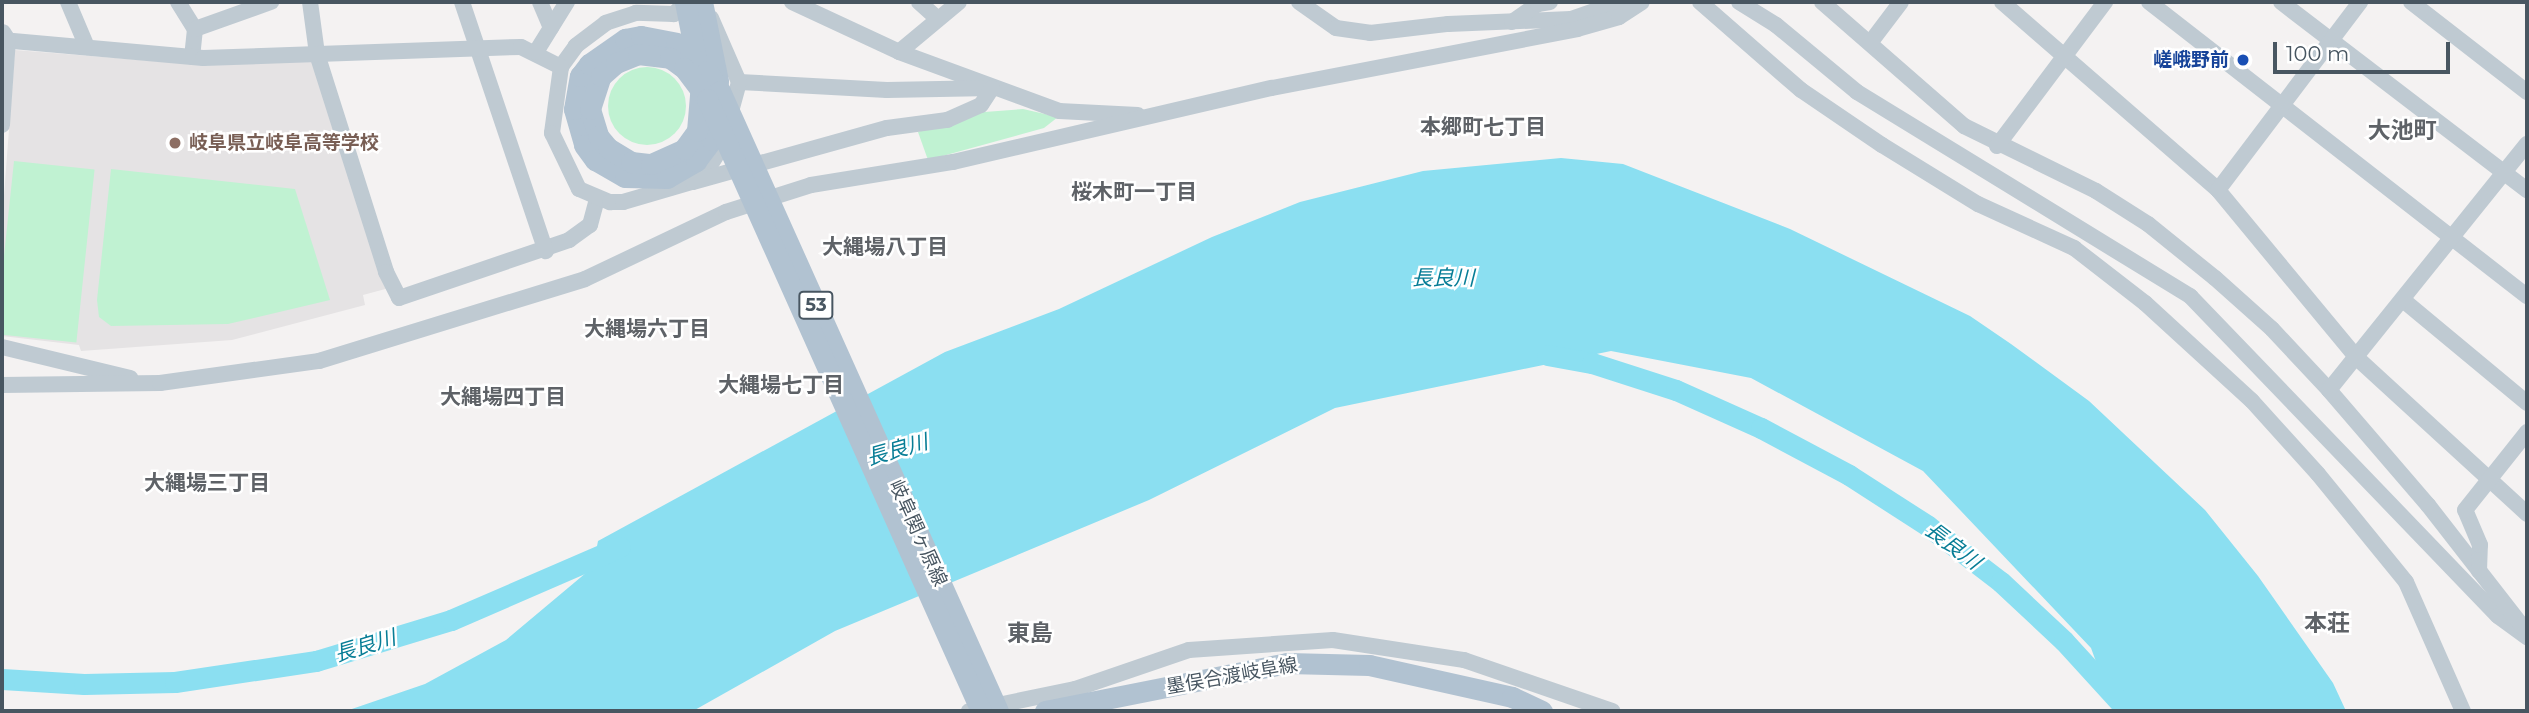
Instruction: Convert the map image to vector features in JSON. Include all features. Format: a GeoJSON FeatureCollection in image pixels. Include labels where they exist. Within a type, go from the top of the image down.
{"type":"FeatureCollection","features":[{"type":"Feature","properties":{"kind":"main road","name":"岐阜関ヶ原線"},"geometry":{"type":"LineString","coordinates":[[694,4],[718,81],[716,114],[712,140],[696,161],[667,178],[625,177],[595,160],[584,145],[580,76],[597,55],[625,39],[641,36],[676,43],[707,71],[720,91],[998,711]]}},
{"type":"Feature","properties":{"kind":"main road","name":"岐阜関ヶ原線"},"geometry":{"type":"LineString","coordinates":[[582,109],[601,76],[616,62],[638,54],[670,58],[684,68],[707,99],[981,711]]}},
{"type":"Feature","properties":{"kind":"main road","name":"墨俣合渡岐阜線"},"geometry":{"type":"LineString","coordinates":[[1045,711],[1287,663],[1369,665],[1511,697],[1542,711]]}},
{"type":"Feature","properties":{"kind":"street"},"geometry":{"type":"LineString","coordinates":[[178,2],[195,29],[192,57]]}},
{"type":"Feature","properties":{"kind":"street"},"geometry":{"type":"LineString","coordinates":[[195,29],[246,6],[271,2]]}},
{"type":"Feature","properties":{"kind":"street"},"geometry":{"type":"LineString","coordinates":[[310,2],[317,54],[386,272],[399,298],[547,251],[590,225],[597,198]]}},
{"type":"Feature","properties":{"kind":"street"},"geometry":{"type":"LineString","coordinates":[[462,2],[547,251]]}},
{"type":"Feature","properties":{"kind":"street"},"geometry":{"type":"LineString","coordinates":[[540,2],[551,28]]}},
{"type":"Feature","properties":{"kind":"street"},"geometry":{"type":"LineString","coordinates":[[536,52],[567,2]]}},
{"type":"Feature","properties":{"kind":"street"},"geometry":{"type":"LineString","coordinates":[[792,2],[899,51],[992,88],[1063,111],[1126,111],[1144,117]]}},
{"type":"Feature","properties":{"kind":"street"},"geometry":{"type":"LineString","coordinates":[[919,2],[938,19]]}},
{"type":"Feature","properties":{"kind":"street"},"geometry":{"type":"LineString","coordinates":[[899,51],[958,2]]}},
{"type":"Feature","properties":{"kind":"street"},"geometry":{"type":"LineString","coordinates":[[1299,2],[1336,28],[1370,33],[1572,19],[1620,2]]}},
{"type":"Feature","properties":{"kind":"street"},"geometry":{"type":"LineString","coordinates":[[1513,22],[1538,4],[1550,2]]}},
{"type":"Feature","properties":{"kind":"street"},"geometry":{"type":"LineString","coordinates":[[2,384],[160,383],[319,360],[585,279],[726,212],[811,185],[953,162],[1144,117],[1577,29],[1619,17],[1642,2]]}},
{"type":"Feature","properties":{"kind":"street"},"geometry":{"type":"LineString","coordinates":[[1700,2],[1801,90],[1882,145],[1978,204],[2074,248],[2145,303],[2252,401],[2318,474],[2406,582],[2463,711]]}},
{"type":"Feature","properties":{"kind":"street"},"geometry":{"type":"LineString","coordinates":[[1740,2],[1776,25],[1857,92],[2190,296],[2498,616],[2527,635]]}},
{"type":"Feature","properties":{"kind":"street"},"geometry":{"type":"LineString","coordinates":[[1822,2],[1937,105],[1997,146],[2096,191],[2148,224],[2272,329],[2329,390],[2479,571],[2527,635]]}},
{"type":"Feature","properties":{"kind":"street"},"geometry":{"type":"LineString","coordinates":[[1870,43],[1901,2]]}},
{"type":"Feature","properties":{"kind":"street"},"geometry":{"type":"LineString","coordinates":[[2002,2],[2218,190],[2357,358],[2527,514]]}},
{"type":"Feature","properties":{"kind":"street"},"geometry":{"type":"LineString","coordinates":[[1997,146],[2105,2]]}},
{"type":"Feature","properties":{"kind":"street"},"geometry":{"type":"LineString","coordinates":[[2149,2],[2283,103],[2527,296]]}},
{"type":"Feature","properties":{"kind":"street"},"geometry":{"type":"LineString","coordinates":[[2281,2],[2527,190]]}},
{"type":"Feature","properties":{"kind":"street"},"geometry":{"type":"LineString","coordinates":[[2218,190],[2360,2]]}},
{"type":"Feature","properties":{"kind":"street"},"geometry":{"type":"LineString","coordinates":[[2411,2],[2527,92]]}},
{"type":"Feature","properties":{"kind":"street"},"geometry":{"type":"LineString","coordinates":[[694,4],[714,21],[739,82],[721,148],[706,172],[692,182],[623,202],[597,198],[579,189],[552,133],[561,67],[576,46],[606,23],[636,13],[674,14],[694,4]]}},
{"type":"Feature","properties":{"kind":"street"},"geometry":{"type":"LineString","coordinates":[[75,5],[87,47]]}},
{"type":"Feature","properties":{"kind":"street"},"geometry":{"type":"LineString","coordinates":[[2,125],[4,37],[192,57],[478,47],[536,52],[561,67]]}},
{"type":"Feature","properties":{"kind":"street"},"geometry":{"type":"LineString","coordinates":[[739,82],[887,90],[992,88]]}},
{"type":"Feature","properties":{"kind":"street"},"geometry":{"type":"LineString","coordinates":[[692,182],[703,183],[887,128],[947,120],[981,106],[992,88]]}},
{"type":"Feature","properties":{"kind":"street"},"geometry":{"type":"LineString","coordinates":[[2329,390],[2527,144]]}},
{"type":"Feature","properties":{"kind":"street"},"geometry":{"type":"LineString","coordinates":[[2403,300],[2527,403]]}},
{"type":"Feature","properties":{"kind":"street"},"geometry":{"type":"LineString","coordinates":[[2,347],[75,368],[160,383]]}},
{"type":"Feature","properties":{"kind":"street"},"geometry":{"type":"LineString","coordinates":[[2479,571],[2480,545],[2465,510],[2527,432]]}},
{"type":"Feature","properties":{"kind":"street"},"geometry":{"type":"LineString","coordinates":[[969,711],[1075,689],[1189,650],[1250,642],[1333,640],[1464,660],[1612,711]]}},
{"type":"Feature","properties":{"kind":"shaded area","name":"岐阜県立岐阜高等学校"},"geometry":{"type":"Polygon","coordinates":[[[15,50],[203,65],[311,59],[389,288],[363,295],[365,305],[232,340],[81,351],[79,345],[2,336],[2,222],[15,50]]]}},
{"type":"Feature","properties":{"kind":"green space"},"geometry":{"type":"Polygon","coordinates":[[[647,67],[662,70],[674,79],[683,91],[686,106],[683,121],[674,133],[662,142],[647,145],[632,142],[620,133],[611,121],[608,106],[611,91],[620,79],[632,70],[647,67]]]}},
{"type":"Feature","properties":{"kind":"green space"},"geometry":{"type":"Polygon","coordinates":[[[1023,109],[1058,117],[1044,128],[928,160],[918,132],[971,113],[1023,109]]]}},
{"type":"Feature","properties":{"kind":"green space"},"geometry":{"type":"Polygon","coordinates":[[[14,161],[95,169],[76,343],[2,335],[2,275],[14,161]]]}},
{"type":"Feature","properties":{"kind":"green space"},"geometry":{"type":"Polygon","coordinates":[[[111,169],[295,189],[330,300],[228,324],[111,326],[99,317],[97,300],[111,169]]]}},
{"type":"Feature","properties":{"kind":"water","name":"長良川"},"geometry":{"type":"Polygon","coordinates":[[[1561,158],[1623,164],[1790,229],[1970,316],[2011,344],[2089,401],[2205,510],[2258,576],[2333,683],[2346,711],[2114,711],[2091,648],[1923,471],[1751,378],[1611,351],[1335,408],[1149,500],[835,631],[693,711],[346,711],[425,684],[506,640],[593,567],[598,541],[945,352],[1059,309],[1212,237],[1300,202],[1423,171],[1561,158]]]}},
{"type":"Feature","properties":{"kind":"waterway","name":"長良川"},"geometry":{"type":"LineString","coordinates":[[1547,355],[1592,363],[1676,390],[1761,428],[1849,475],[1928,526],[2001,582],[2064,641],[2128,711]]}},
{"type":"Feature","properties":{"kind":"waterway","name":"長良川"},"geometry":{"type":"LineString","coordinates":[[2,679],[84,684],[175,682],[316,661],[451,620],[620,547]]}},
{"type":"Feature","properties":{"kind":"place","name":"嵯峨野前"},"geometry":{"type":"Point","coordinates":[2243,60]}},
{"type":"Feature","properties":{"kind":"place","name":"岐阜県立岐阜高等学校"},"geometry":{"type":"Point","coordinates":[175,143]}},
{"type":"Feature","properties":{"kind":"district","name":"本郷町七丁目"},"geometry":{"type":"Point","coordinates":[1483,127]}},
{"type":"Feature","properties":{"kind":"district","name":"大池町"},"geometry":{"type":"Point","coordinates":[2402,130]}},
{"type":"Feature","properties":{"kind":"district","name":"桜木町一丁目"},"geometry":{"type":"Point","coordinates":[1134,192]}},
{"type":"Feature","properties":{"kind":"district","name":"大縄場八丁目"},"geometry":{"type":"Point","coordinates":[885,247]}},
{"type":"Feature","properties":{"kind":"district","name":"大縄場六丁目"},"geometry":{"type":"Point","coordinates":[647,329]}},
{"type":"Feature","properties":{"kind":"district","name":"大縄場七丁目"},"geometry":{"type":"Point","coordinates":[781,385]}},
{"type":"Feature","properties":{"kind":"district","name":"大縄場四丁目"},"geometry":{"type":"Point","coordinates":[503,397]}},
{"type":"Feature","properties":{"kind":"district","name":"大縄場三丁目"},"geometry":{"type":"Point","coordinates":[207,483]}},
{"type":"Feature","properties":{"kind":"district","name":"本荘"},"geometry":{"type":"Point","coordinates":[2327,623]}},
{"type":"Feature","properties":{"kind":"district","name":"東島"},"geometry":{"type":"Point","coordinates":[1030,633]}}]}
